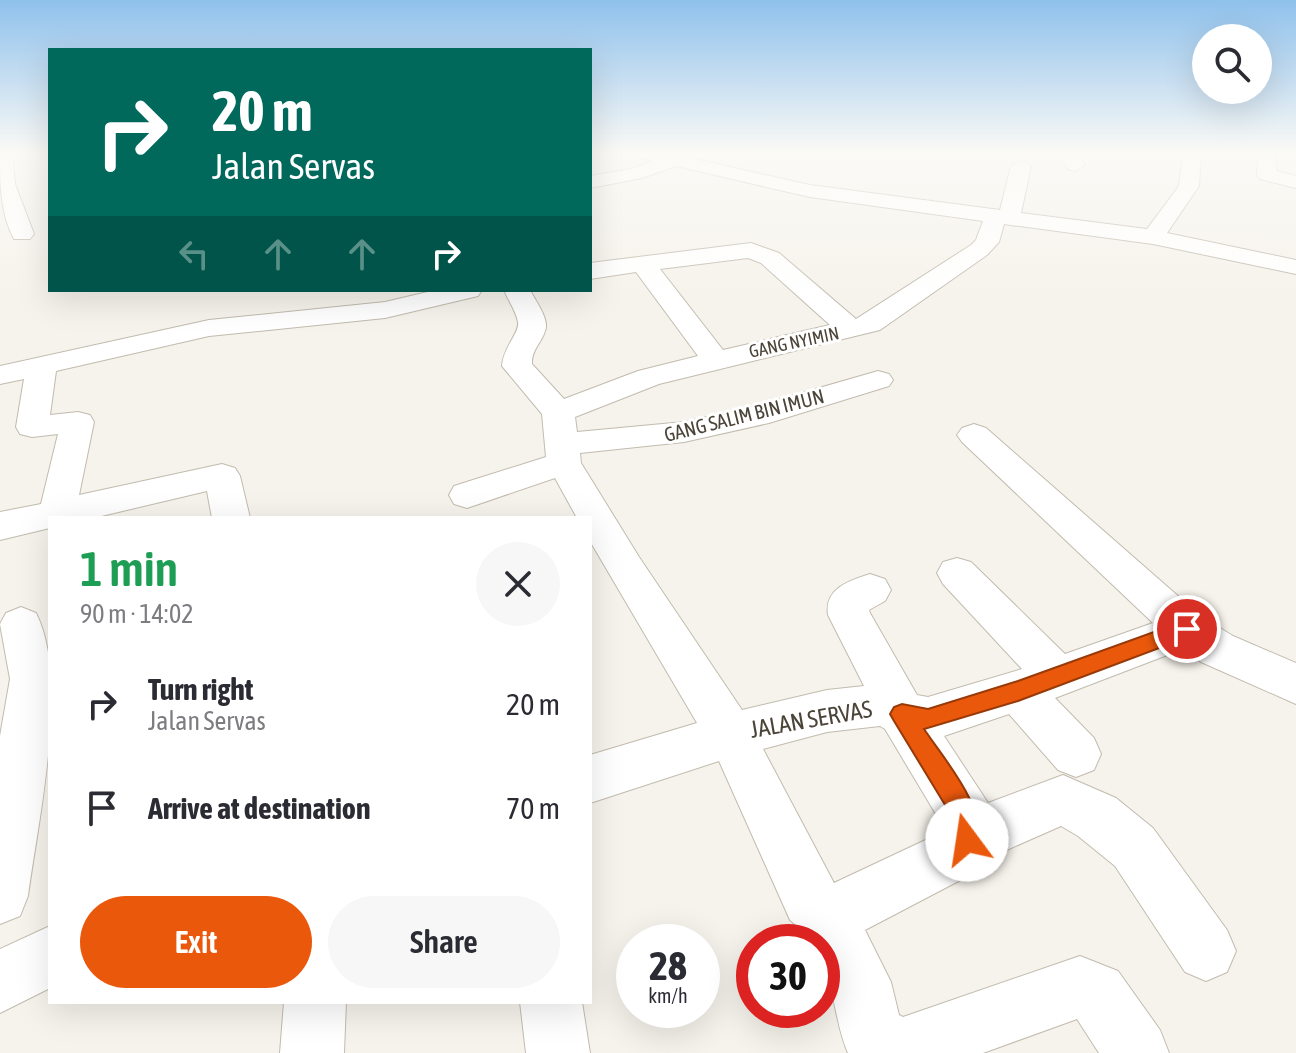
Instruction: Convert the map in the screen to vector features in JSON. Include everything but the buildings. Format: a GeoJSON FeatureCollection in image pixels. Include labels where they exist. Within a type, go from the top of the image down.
{"type":"FeatureCollection","features":[{"type":"Feature","properties":{"kind":"street"},"geometry":{"type":"LineString","coordinates":[[5,202],[11,239],[48,229]]}},
{"type":"Feature","properties":{"kind":"street"},"geometry":{"type":"LineString","coordinates":[[889,202],[1153,237],[1296,267]]}},
{"type":"Feature","properties":{"kind":"street","name":"GANG NYIMIN"},"geometry":{"type":"LineString","coordinates":[[561,440],[619,387],[715,359],[870,324],[973,255],[987,242],[1008,202]]}},
{"type":"Feature","properties":{"kind":"street"},"geometry":{"type":"LineString","coordinates":[[1153,237],[1178,202]]}},
{"type":"Feature","properties":{"kind":"street"},"geometry":{"type":"LineString","coordinates":[[592,271],[751,250],[762,253],[852,330]]}},
{"type":"Feature","properties":{"kind":"street"},"geometry":{"type":"LineString","coordinates":[[642,263],[715,359]]}},
{"type":"Feature","properties":{"kind":"street"},"geometry":{"type":"LineString","coordinates":[[0,375],[209,328],[385,310],[461,292]]}},
{"type":"Feature","properties":{"kind":"street"},"geometry":{"type":"LineString","coordinates":[[518,292],[532,322],[532,330],[517,353],[517,366],[731,735],[810,900],[824,912],[860,982],[872,1035],[899,1051],[1080,987],[1096,993],[1137,1053]]}},
{"type":"Feature","properties":{"kind":"street"},"geometry":{"type":"LineString","coordinates":[[42,364],[32,427],[78,422],[57,512]]}},
{"type":"Feature","properties":{"kind":"street","name":"GANG SALIM BIN IMUN"},"geometry":{"type":"LineString","coordinates":[[561,440],[684,432],[758,416],[878,380]]}},
{"type":"Feature","properties":{"kind":"street"},"geometry":{"type":"LineString","coordinates":[[974,435],[1187,629],[1217,649],[1296,684]]}},
{"type":"Feature","properties":{"kind":"street"},"geometry":{"type":"LineString","coordinates":[[467,495],[561,440]]}},
{"type":"Feature","properties":{"kind":"street"},"geometry":{"type":"LineString","coordinates":[[0,526],[222,476],[231,516]]}},
{"type":"Feature","properties":{"kind":"street"},"geometry":{"type":"LineString","coordinates":[[957,573],[1037,683],[1076,754]]}},
{"type":"Feature","properties":{"kind":"street"},"geometry":{"type":"LineString","coordinates":[[870,590],[847,603],[849,615],[902,714],[966,815],[967,840]]}},
{"type":"Feature","properties":{"kind":"street"},"geometry":{"type":"LineString","coordinates":[[0,896],[42,676],[21,625]]}},
{"type":"Feature","properties":{"kind":"street","name":"JALAN SERVAS"},"geometry":{"type":"LineString","coordinates":[[592,778],[731,735],[854,707],[885,705],[902,714],[928,719],[1187,629]]}},
{"type":"Feature","properties":{"kind":"street"},"geometry":{"type":"LineString","coordinates":[[824,912],[840,912],[951,856],[967,840],[1063,800],[1097,817],[1134,847],[1206,951]]}},
{"type":"Feature","properties":{"kind":"street"},"geometry":{"type":"LineString","coordinates":[[0,982],[48,957]]}},
{"type":"Feature","properties":{"kind":"street"},"geometry":{"type":"LineString","coordinates":[[312,1053],[315,1004]]}},
{"type":"Feature","properties":{"kind":"street"},"geometry":{"type":"LineString","coordinates":[[551,1004],[558,1053]]}},
{"type":"Feature","properties":{"kind":"route"},"geometry":{"type":"LineString","coordinates":[[967,840],[966,815],[902,714],[928,719],[1018,691],[1187,629]]}}]}
